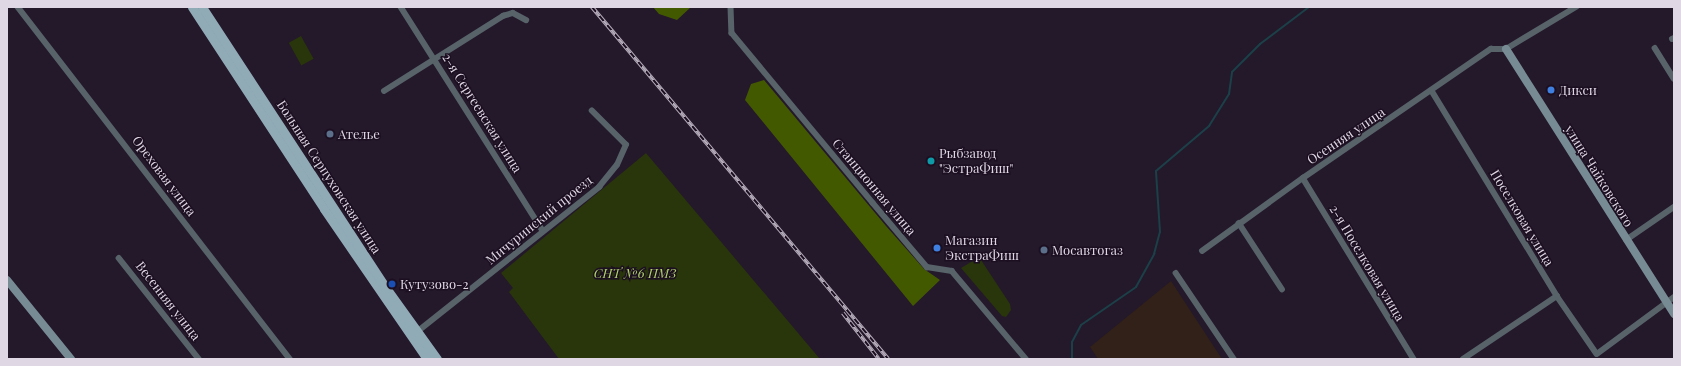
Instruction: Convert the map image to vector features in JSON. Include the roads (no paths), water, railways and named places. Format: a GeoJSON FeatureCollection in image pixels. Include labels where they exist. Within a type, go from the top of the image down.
{"type":"FeatureCollection","features":[{"type":"Feature","properties":{"kind":"main road","name":"Большая Серпуховская улица"},"geometry":{"type":"LineString","coordinates":[[192,7],[324,209],[427,359]]}},
{"type":"Feature","properties":{"kind":"main road","name":"Большая Серпуховская улица"},"geometry":{"type":"LineString","coordinates":[[202,7],[417,332],[438,359]]}},
{"type":"Feature","properties":{"kind":"street","name":"Ореховая улица"},"geometry":{"type":"LineString","coordinates":[[18,7],[290,359]]}},
{"type":"Feature","properties":{"kind":"street","name":"2-я Сергеевская улица"},"geometry":{"type":"LineString","coordinates":[[401,7],[543,231]]}},
{"type":"Feature","properties":{"kind":"street","name":"Станционная улица"},"geometry":{"type":"LineString","coordinates":[[731,7],[732,33],[873,203],[927,267],[952,271],[1026,359]]}},
{"type":"Feature","properties":{"kind":"street"},"geometry":{"type":"LineString","coordinates":[[1506,49],[1576,7]]}},
{"type":"Feature","properties":{"kind":"street"},"geometry":{"type":"LineString","coordinates":[[384,91],[503,16],[513,13],[526,20]]}},
{"type":"Feature","properties":{"kind":"street"},"geometry":{"type":"LineString","coordinates":[[1655,48],[1674,78]]}},
{"type":"Feature","properties":{"kind":"street","name":"Осенняя улица"},"geometry":{"type":"LineString","coordinates":[[1202,251],[1303,178],[1432,91],[1491,49],[1506,49]]}},
{"type":"Feature","properties":{"kind":"street","name":"улица Чайковского"},"geometry":{"type":"LineString","coordinates":[[1506,49],[1674,314]]}},
{"type":"Feature","properties":{"kind":"street","name":"Поселковая улица"},"geometry":{"type":"LineString","coordinates":[[1432,91],[1557,296],[1597,354],[1666,302]]}},
{"type":"Feature","properties":{"kind":"street","name":"Мичуринский проезд"},"geometry":{"type":"LineString","coordinates":[[417,332],[599,187],[617,165],[626,145],[592,111]]}},
{"type":"Feature","properties":{"kind":"street","name":"2-я Поселковая улица"},"geometry":{"type":"LineString","coordinates":[[1303,178],[1414,359]]}},
{"type":"Feature","properties":{"kind":"street"},"geometry":{"type":"LineString","coordinates":[[1626,240],[1674,207]]}},
{"type":"Feature","properties":{"kind":"street"},"geometry":{"type":"LineString","coordinates":[[1239,223],[1282,288]]}},
{"type":"Feature","properties":{"kind":"street","name":"Весенняя улица"},"geometry":{"type":"LineString","coordinates":[[119,258],[199,359]]}},
{"type":"Feature","properties":{"kind":"street"},"geometry":{"type":"LineString","coordinates":[[1176,273],[1234,359]]}},
{"type":"Feature","properties":{"kind":"street"},"geometry":{"type":"LineString","coordinates":[[7,280],[71,359]]}},
{"type":"Feature","properties":{"kind":"street"},"geometry":{"type":"LineString","coordinates":[[1463,359],[1557,296]]}},
{"type":"Feature","properties":{"kind":"street"},"geometry":{"type":"LineString","coordinates":[[1666,302],[1674,297]]}},
{"type":"Feature","properties":{"kind":"waterway"},"geometry":{"type":"LineString","coordinates":[[1072,359],[1072,342],[1081,325],[1136,287],[1154,254],[1160,232],[1156,171],[1209,126],[1229,94],[1232,72],[1260,44],[1309,7]]}},
{"type":"Feature","properties":{"kind":"railway"},"geometry":{"type":"LineString","coordinates":[[592,7],[888,359]]}},
{"type":"Feature","properties":{"kind":"railway"},"geometry":{"type":"LineString","coordinates":[[843,313],[879,359]]}},
{"type":"Feature","properties":{"kind":"place","name":"Дикси"},"geometry":{"type":"Point","coordinates":[1551,90]}},
{"type":"Feature","properties":{"kind":"place","name":"Ателье"},"geometry":{"type":"Point","coordinates":[330,134]}},
{"type":"Feature","properties":{"kind":"place","name":"Рыбзавод \"ЭстраФиш\""},"geometry":{"type":"Point","coordinates":[931,161]}},
{"type":"Feature","properties":{"kind":"place","name":"Магазин ЭкстраФиш"},"geometry":{"type":"Point","coordinates":[937,248]}},
{"type":"Feature","properties":{"kind":"place","name":"Мосавтогаз"},"geometry":{"type":"Point","coordinates":[1044,250]}},
{"type":"Feature","properties":{"kind":"place","name":"Кутузово-2"},"geometry":{"type":"Point","coordinates":[392,284]}},
{"type":"Feature","properties":{"kind":"park label","name":"СНТ №6 ПМЗ"},"geometry":{"type":"Point","coordinates":[635,273]}}]}
